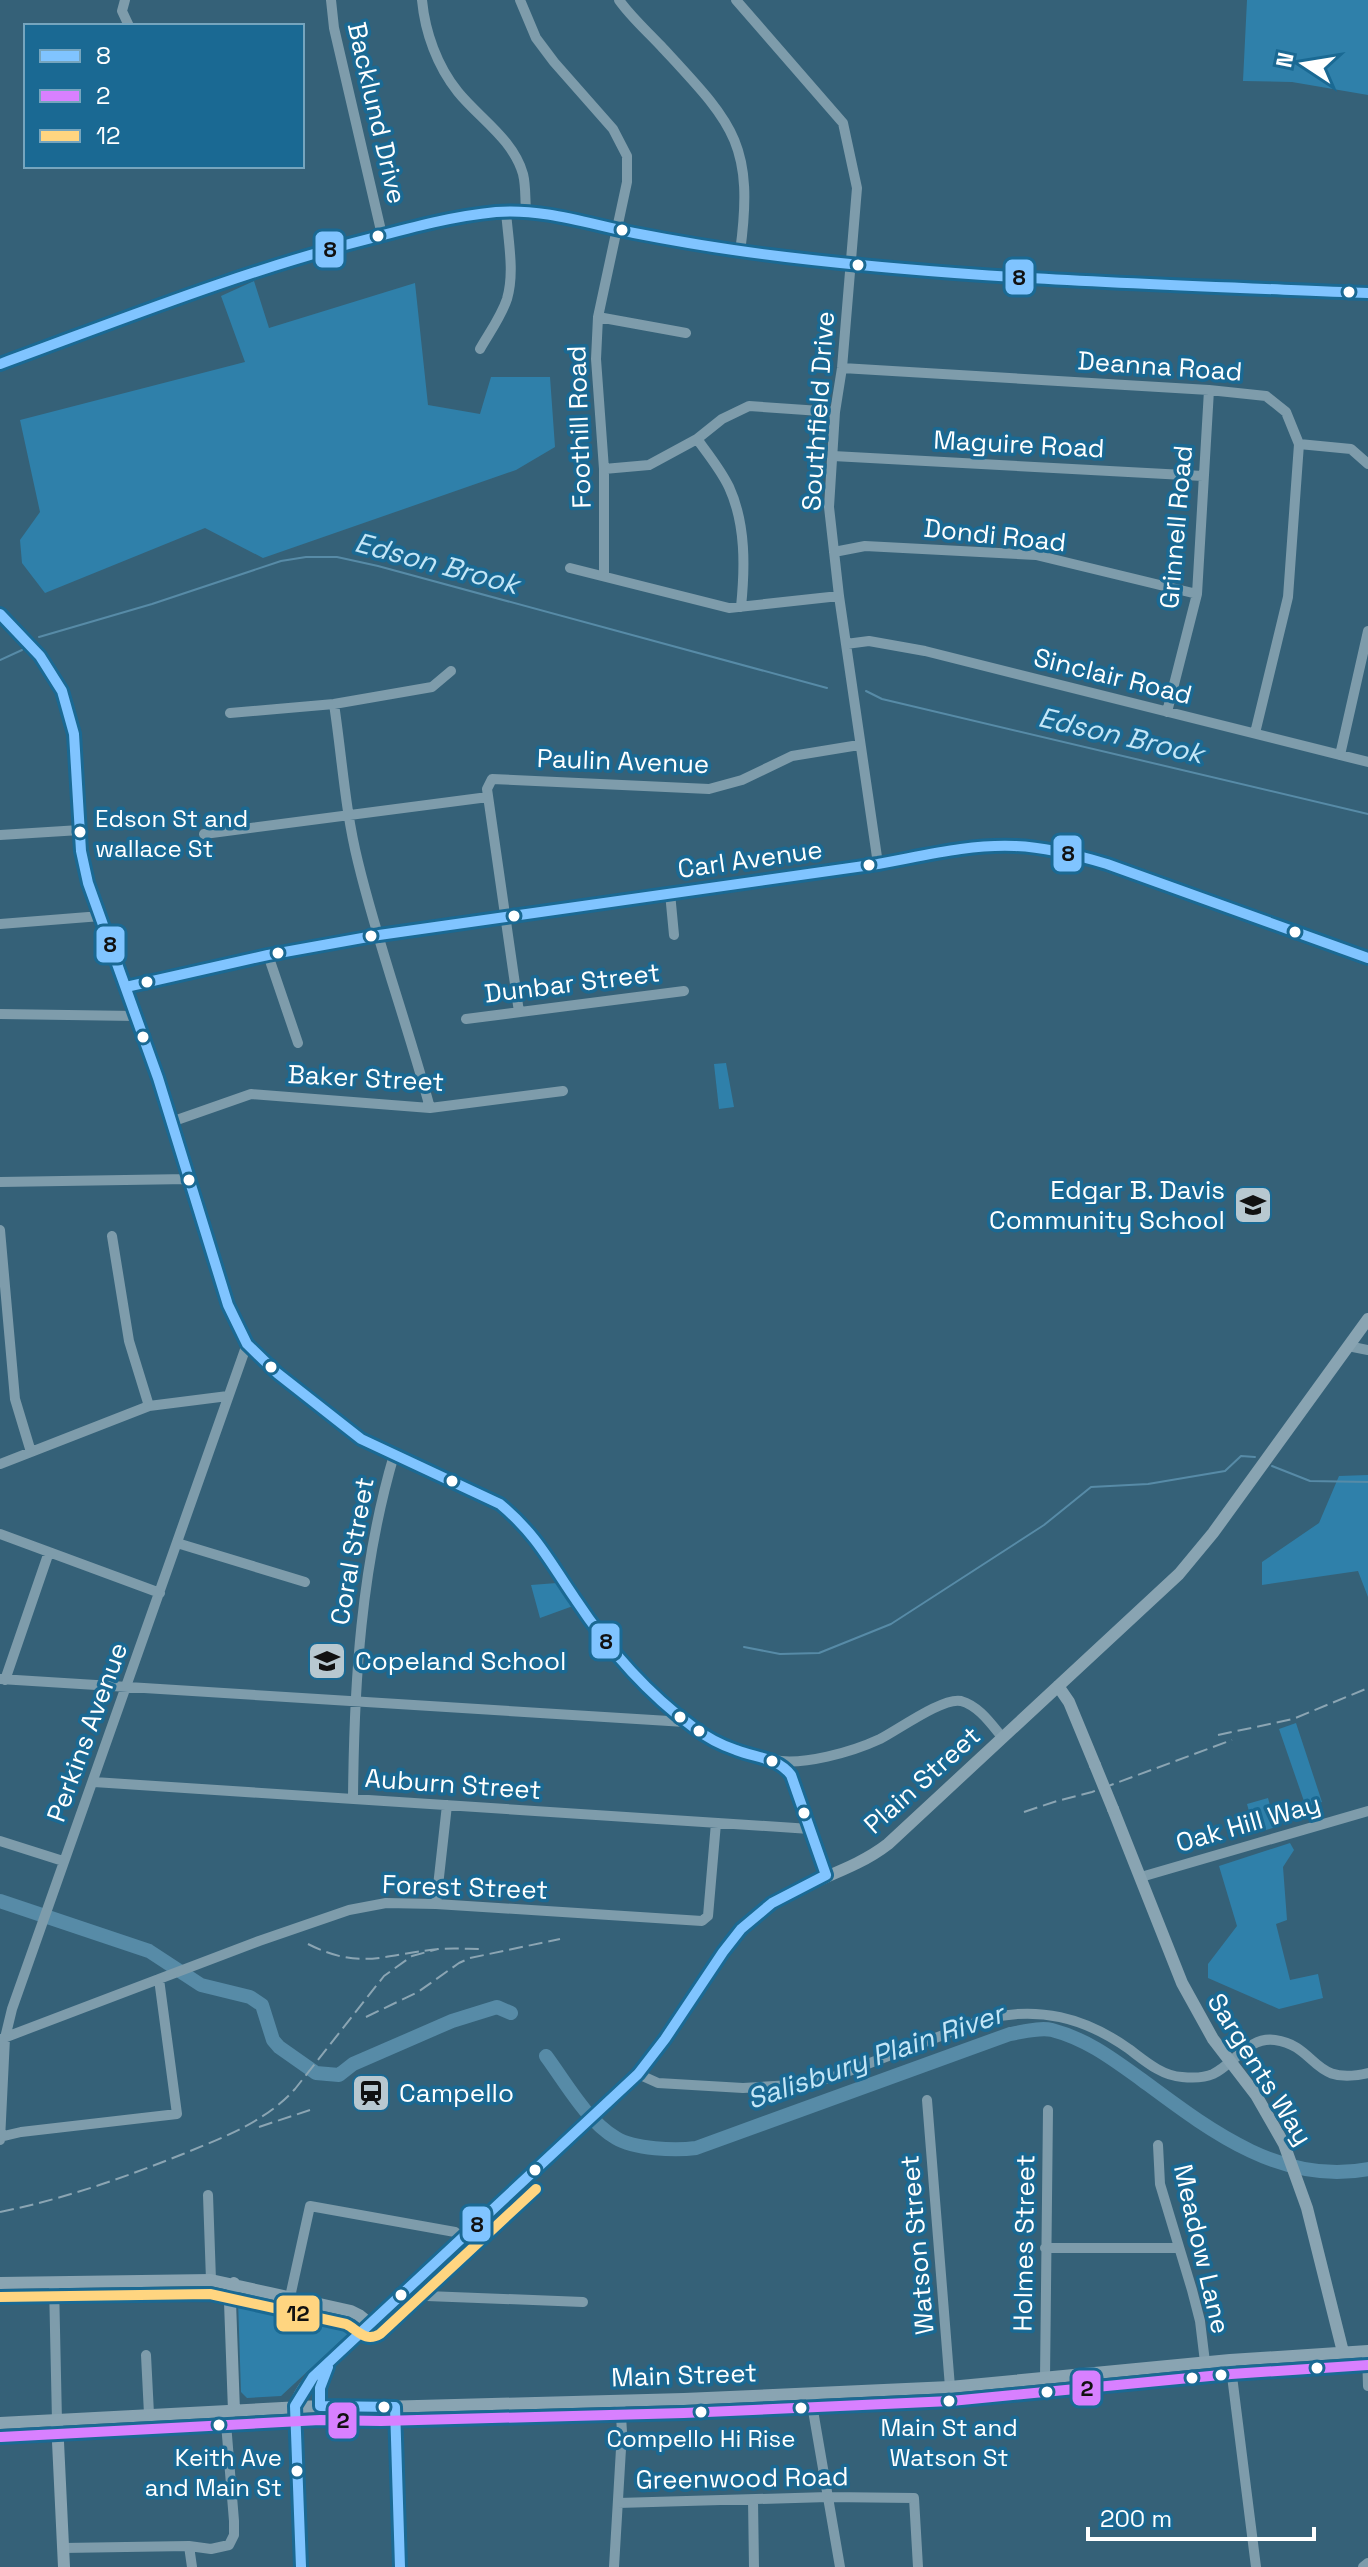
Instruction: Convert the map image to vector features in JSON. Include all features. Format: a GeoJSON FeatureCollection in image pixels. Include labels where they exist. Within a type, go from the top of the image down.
{"type":"FeatureCollection","features":[{"type":"Feature","properties":{"kind":"main road","name":"Plain Street"},"geometry":{"type":"LineString","coordinates":[[295,2407],[313,2377],[638,2074],[665,2041],[734,1937],[755,1916],[784,1895],[862,1861],[888,1844],[1108,1642],[1193,1559],[1368,1319]]}},
{"type":"Feature","properties":{"kind":"main road","name":"Sargents Way"},"geometry":{"type":"LineString","coordinates":[[1058,1686],[1069,1702],[1188,1995],[1208,2031],[1256,2095],[1284,2144],[1300,2185],[1343,2352]]}},
{"type":"Feature","properties":{"kind":"main road"},"geometry":{"type":"LineString","coordinates":[[0,2283],[211,2280],[353,2312],[370,2324]]}},
{"type":"Feature","properties":{"kind":"main road"},"geometry":{"type":"LineString","coordinates":[[230,2411],[230,2302],[234,2283]]}},
{"type":"Feature","properties":{"kind":"main road","name":"Main Street"},"geometry":{"type":"LineString","coordinates":[[0,2423],[320,2406],[395,2407],[950,2387],[1205,2362],[1367,2351]]}},
{"type":"Feature","properties":{"kind":"main road"},"geometry":{"type":"LineString","coordinates":[[320,2406],[320,2388],[331,2361]]}},
{"type":"Feature","properties":{"kind":"main road"},"geometry":{"type":"LineString","coordinates":[[395,2407],[400,2567]]}},
{"type":"Feature","properties":{"kind":"main road"},"geometry":{"type":"LineString","coordinates":[[57,2421],[64,2567]]}},
{"type":"Feature","properties":{"kind":"street","name":"Backlund Drive"},"geometry":{"type":"LineString","coordinates":[[331,0],[334,28],[382,235]]}},
{"type":"Feature","properties":{"kind":"street"},"geometry":{"type":"LineString","coordinates":[[422,0],[427,32],[452,83],[499,135],[519,164],[525,186],[526,211]]}},
{"type":"Feature","properties":{"kind":"street","name":"Foothill Road"},"geometry":{"type":"LineString","coordinates":[[520,0],[529,25],[545,50],[600,112],[624,148],[628,172],[598,317],[596,359],[604,469],[604,576]]}},
{"type":"Feature","properties":{"kind":"street"},"geometry":{"type":"LineString","coordinates":[[619,0],[706,97],[735,139],[745,180],[740,252]]}},
{"type":"Feature","properties":{"kind":"street","name":"Southfield Drive"},"geometry":{"type":"LineString","coordinates":[[736,0],[843,123],[857,188],[829,507],[859,745],[878,864]]}},
{"type":"Feature","properties":{"kind":"street"},"geometry":{"type":"LineString","coordinates":[[124,1],[122,11],[128,24]]}},
{"type":"Feature","properties":{"kind":"street"},"geometry":{"type":"LineString","coordinates":[[480,349],[503,307],[509,289],[511,269],[506,211]]}},
{"type":"Feature","properties":{"kind":"street"},"geometry":{"type":"LineString","coordinates":[[0,364],[327,249],[460,217],[506,211],[526,211],[740,252],[977,276],[1368,293]]}},
{"type":"Feature","properties":{"kind":"street"},"geometry":{"type":"LineString","coordinates":[[598,317],[686,333]]}},
{"type":"Feature","properties":{"kind":"street","name":"Deanna Road"},"geometry":{"type":"LineString","coordinates":[[842,368],[1266,396],[1286,412],[1299,444]]}},
{"type":"Feature","properties":{"kind":"street","name":"Grinnell Road"},"geometry":{"type":"LineString","coordinates":[[1167,712],[1197,594],[1209,390]]}},
{"type":"Feature","properties":{"kind":"street"},"geometry":{"type":"LineString","coordinates":[[604,469],[649,465],[697,439],[722,419],[749,406],[835,412]]}},
{"type":"Feature","properties":{"kind":"street"},"geometry":{"type":"LineString","coordinates":[[697,439],[728,484],[736,506],[745,566],[741,607]]}},
{"type":"Feature","properties":{"kind":"street"},"geometry":{"type":"LineString","coordinates":[[1255,733],[1288,597],[1299,444],[1351,449],[1368,464]]}},
{"type":"Feature","properties":{"kind":"street","name":"Maguire Road"},"geometry":{"type":"LineString","coordinates":[[833,456],[1203,476]]}},
{"type":"Feature","properties":{"kind":"street","name":"Dondi Road"},"geometry":{"type":"LineString","coordinates":[[834,552],[865,546],[1036,555],[1197,594]]}},
{"type":"Feature","properties":{"kind":"street"},"geometry":{"type":"LineString","coordinates":[[570,568],[729,608],[839,596]]}},
{"type":"Feature","properties":{"kind":"street"},"geometry":{"type":"LineString","coordinates":[[0,614],[40,656],[62,691],[74,734],[81,851],[88,883],[136,1016],[228,1305],[247,1344],[277,1373],[368,1443],[500,1504],[535,1537],[584,1612],[621,1659],[685,1722],[717,1743],[778,1761],[827,1756],[877,1740],[942,1704],[954,1701],[962,1701],[977,1710],[1002,1737]]}},
{"type":"Feature","properties":{"kind":"street"},"geometry":{"type":"LineString","coordinates":[[1340,755],[1368,631]]}},
{"type":"Feature","properties":{"kind":"street","name":"Sinclair Road"},"geometry":{"type":"LineString","coordinates":[[846,644],[869,641],[925,651],[1368,762]]}},
{"type":"Feature","properties":{"kind":"street"},"geometry":{"type":"LineString","coordinates":[[230,713],[334,704],[432,687],[451,671]]}},
{"type":"Feature","properties":{"kind":"street"},"geometry":{"type":"LineString","coordinates":[[334,704],[358,861],[430,1108]]}},
{"type":"Feature","properties":{"kind":"street","name":"Paulin Avenue"},"geometry":{"type":"LineString","coordinates":[[488,797],[488,783],[497,778],[709,789],[742,780],[792,756],[859,745]]}},
{"type":"Feature","properties":{"kind":"street"},"geometry":{"type":"LineString","coordinates":[[204,834],[488,797],[519,1012]]}},
{"type":"Feature","properties":{"kind":"street"},"geometry":{"type":"LineString","coordinates":[[0,835],[80,830]]}},
{"type":"Feature","properties":{"kind":"street","name":"Carl Avenue"},"geometry":{"type":"LineString","coordinates":[[126,987],[268,955],[379,935],[986,847],[1015,846],[1076,855],[1136,874],[1368,958]]}},
{"type":"Feature","properties":{"kind":"street","name":"Dunbar Street"},"geometry":{"type":"LineString","coordinates":[[670,893],[674,935]]}},
{"type":"Feature","properties":{"kind":"street"},"geometry":{"type":"LineString","coordinates":[[0,924],[101,916]]}},
{"type":"Feature","properties":{"kind":"street"},"geometry":{"type":"LineString","coordinates":[[268,955],[298,1043]]}},
{"type":"Feature","properties":{"kind":"street","name":"Dunbar Street"},"geometry":{"type":"LineString","coordinates":[[466,1019],[684,991]]}},
{"type":"Feature","properties":{"kind":"street"},"geometry":{"type":"LineString","coordinates":[[0,1014],[136,1016]]}},
{"type":"Feature","properties":{"kind":"street","name":"Baker Street"},"geometry":{"type":"LineString","coordinates":[[171,1122],[251,1094],[430,1108],[563,1091]]}},
{"type":"Feature","properties":{"kind":"street"},"geometry":{"type":"LineString","coordinates":[[0,1182],[188,1179]]}},
{"type":"Feature","properties":{"kind":"street"},"geometry":{"type":"LineString","coordinates":[[0,1230],[5,1347],[15,1399],[31,1452]]}},
{"type":"Feature","properties":{"kind":"street"},"geometry":{"type":"LineString","coordinates":[[112,1236],[129,1341],[149,1406]]}},
{"type":"Feature","properties":{"kind":"street","name":"Perkins Avenue"},"geometry":{"type":"LineString","coordinates":[[0,2139],[2,2039],[247,1344]]}},
{"type":"Feature","properties":{"kind":"street"},"geometry":{"type":"LineString","coordinates":[[1348,1346],[1368,1350]]}},
{"type":"Feature","properties":{"kind":"street"},"geometry":{"type":"LineString","coordinates":[[0,1464],[149,1406],[228,1396]]}},
{"type":"Feature","properties":{"kind":"street","name":"Coral Street"},"geometry":{"type":"LineString","coordinates":[[353,1799],[358,1640],[377,1524],[394,1455]]}},
{"type":"Feature","properties":{"kind":"street"},"geometry":{"type":"LineString","coordinates":[[0,1534],[160,1593]]}},
{"type":"Feature","properties":{"kind":"street"},"geometry":{"type":"LineString","coordinates":[[177,1543],[305,1582]]}},
{"type":"Feature","properties":{"kind":"street"},"geometry":{"type":"LineString","coordinates":[[49,1552],[2,1680],[685,1722]]}},
{"type":"Feature","properties":{"kind":"street"},"geometry":{"type":"LineString","coordinates":[[778,1761],[791,1775],[810,1829],[821,1878]]}},
{"type":"Feature","properties":{"kind":"street","name":"Auburn Street"},"geometry":{"type":"LineString","coordinates":[[94,1782],[810,1829]]}},
{"type":"Feature","properties":{"kind":"street"},"geometry":{"type":"LineString","coordinates":[[436,1904],[447,1805]]}},
{"type":"Feature","properties":{"kind":"street","name":"Oak Hill Way"},"geometry":{"type":"LineString","coordinates":[[1141,1877],[1368,1811]]}},
{"type":"Feature","properties":{"kind":"street","name":"Forest Street"},"geometry":{"type":"LineString","coordinates":[[2,2039],[349,1910],[386,1903],[702,1921],[708,1916],[716,1823]]}},
{"type":"Feature","properties":{"kind":"street"},"geometry":{"type":"LineString","coordinates":[[0,1841],[63,1861]]}},
{"type":"Feature","properties":{"kind":"street"},"geometry":{"type":"LineString","coordinates":[[0,2139],[21,2132],[177,2114],[159,1979]]}},
{"type":"Feature","properties":{"kind":"street"},"geometry":{"type":"LineString","coordinates":[[638,2074],[658,2083],[743,2088],[808,2084],[985,2019],[1029,2012],[1067,2017],[1084,2023],[1174,2076],[1213,2074],[1253,2044],[1265,2039],[1277,2040],[1301,2050],[1323,2070],[1337,2076],[1368,2073]]}},
{"type":"Feature","properties":{"kind":"street","name":"Watson Street"},"geometry":{"type":"LineString","coordinates":[[927,2100],[950,2387]]}},
{"type":"Feature","properties":{"kind":"street","name":"Holmes Street"},"geometry":{"type":"LineString","coordinates":[[1045,2378],[1048,2110]]}},
{"type":"Feature","properties":{"kind":"street","name":"Meadow Lane"},"geometry":{"type":"LineString","coordinates":[[1158,2145],[1160,2184],[1200,2321],[1205,2362]]}},
{"type":"Feature","properties":{"kind":"street"},"geometry":{"type":"LineString","coordinates":[[208,2195],[211,2280]]}},
{"type":"Feature","properties":{"kind":"street"},"geometry":{"type":"LineString","coordinates":[[290,2297],[310,2206],[455,2232],[463,2238]]}},
{"type":"Feature","properties":{"kind":"street"},"geometry":{"type":"LineString","coordinates":[[1045,2248],[1178,2248]]}},
{"type":"Feature","properties":{"kind":"street"},"geometry":{"type":"LineString","coordinates":[[54,2284],[57,2421]]}},
{"type":"Feature","properties":{"kind":"street"},"geometry":{"type":"LineString","coordinates":[[401,2295],[583,2302]]}},
{"type":"Feature","properties":{"kind":"street"},"geometry":{"type":"LineString","coordinates":[[1367,2351],[1368,2386]]}},
{"type":"Feature","properties":{"kind":"street"},"geometry":{"type":"LineString","coordinates":[[146,2355],[149,2414]]}},
{"type":"Feature","properties":{"kind":"street"},"geometry":{"type":"LineString","coordinates":[[1230,2360],[1256,2567]]}},
{"type":"Feature","properties":{"kind":"street"},"geometry":{"type":"LineString","coordinates":[[810,2393],[840,2567]]}},
{"type":"Feature","properties":{"kind":"street"},"geometry":{"type":"LineString","coordinates":[[614,2567],[622,2432],[620,2400]]}},
{"type":"Feature","properties":{"kind":"street"},"geometry":{"type":"LineString","coordinates":[[295,2407],[301,2567]]}},
{"type":"Feature","properties":{"kind":"street"},"geometry":{"type":"LineString","coordinates":[[63,2548],[189,2546],[206,2549],[229,2545],[234,2535],[230,2411]]}},
{"type":"Feature","properties":{"kind":"street","name":"Greenwood Road"},"geometry":{"type":"LineString","coordinates":[[618,2503],[828,2497],[914,2498],[918,2567]]}},
{"type":"Feature","properties":{"kind":"street"},"geometry":{"type":"LineString","coordinates":[[753,2500],[754,2567]]}},
{"type":"Feature","properties":{"kind":"street"},"geometry":{"type":"LineString","coordinates":[[189,2546],[192,2567]]}},
{"type":"Feature","properties":{"kind":"street"},"geometry":{"type":"LineString","coordinates":[[1363,2567],[1368,2563]]}},
{"type":"Feature","properties":{"kind":"shaded area"},"geometry":{"type":"Polygon","coordinates":[[[1247,0],[1368,0],[1368,95],[1292,82],[1243,81],[1247,0]]]}},
{"type":"Feature","properties":{"kind":"shaded area"},"geometry":{"type":"Polygon","coordinates":[[[254,281],[269,328],[415,283],[428,405],[480,414],[491,377],[550,377],[555,447],[516,470],[263,558],[205,528],[45,593],[22,563],[20,540],[40,512],[20,420],[245,362],[221,296],[254,281]]]}},
{"type":"Feature","properties":{"kind":"shaded area"},"geometry":{"type":"Polygon","coordinates":[[[726,1063],[734,1107],[719,1109],[714,1064],[726,1063]]]}},
{"type":"Feature","properties":{"kind":"shaded area"},"geometry":{"type":"Polygon","coordinates":[[[1368,1475],[1368,1597],[1358,1571],[1262,1585],[1262,1562],[1319,1523],[1339,1476],[1368,1475]]]}},
{"type":"Feature","properties":{"kind":"shaded area"},"geometry":{"type":"Polygon","coordinates":[[[557,1583],[573,1606],[540,1618],[531,1585],[557,1583]]]}},
{"type":"Feature","properties":{"kind":"shaded area"},"geometry":{"type":"Polygon","coordinates":[[[1296,1723],[1322,1802],[1306,1807],[1279,1729],[1296,1723]]]}},
{"type":"Feature","properties":{"kind":"shaded area"},"geometry":{"type":"Polygon","coordinates":[[[1268,1798],[1276,1827],[1255,1833],[1247,1804],[1268,1798]]]}},
{"type":"Feature","properties":{"kind":"shaded area"},"geometry":{"type":"Polygon","coordinates":[[[1290,1843],[1294,1850],[1283,1867],[1287,1920],[1276,1924],[1290,1980],[1318,1974],[1323,1998],[1279,2009],[1208,1978],[1208,1964],[1237,1926],[1219,1866],[1290,1843]]]}},
{"type":"Feature","properties":{"kind":"shaded area"},"geometry":{"type":"Polygon","coordinates":[[[248,2294],[345,2317],[350,2321],[351,2331],[281,2396],[247,2398],[241,2392],[238,2300],[248,2294]]]}},
{"type":"Feature","properties":{"kind":"waterway","name":"Edson Brook"},"geometry":{"type":"LineString","coordinates":[[39,637],[281,561],[337,557],[827,688]]}},
{"type":"Feature","properties":{"kind":"waterway","name":"Edson Brook"},"geometry":{"type":"LineString","coordinates":[[0,660],[22,650]]}},
{"type":"Feature","properties":{"kind":"waterway","name":"Edson Brook"},"geometry":{"type":"LineString","coordinates":[[866,691],[882,699],[1368,814]]}},
{"type":"Feature","properties":{"kind":"waterway"},"geometry":{"type":"LineString","coordinates":[[744,1647],[780,1654],[819,1653],[891,1624],[1044,1525],[1091,1487],[1148,1484],[1225,1471],[1241,1456],[1255,1457]]}},
{"type":"Feature","properties":{"kind":"waterway"},"geometry":{"type":"LineString","coordinates":[[1272,1466],[1310,1481],[1368,1482]]}},
{"type":"Feature","properties":{"kind":"waterway","name":"Salisbury Plain River"},"geometry":{"type":"LineString","coordinates":[[0,1901],[149,1951],[201,1985],[250,1997],[262,2005],[273,2040],[279,2047],[316,2073],[339,2075],[353,2064],[452,2021],[497,2007],[511,2013]]}},
{"type":"Feature","properties":{"kind":"waterway","name":"Salisbury Plain River"},"geometry":{"type":"LineString","coordinates":[[546,2056],[586,2111],[616,2138],[644,2147],[687,2149],[1010,2034],[1047,2029],[1100,2051],[1193,2117],[1247,2149],[1305,2169],[1336,2172],[1368,2169]]}},
{"type":"Feature","properties":{"kind":"railway"},"geometry":{"type":"LineString","coordinates":[[1218,1735],[1293,1719],[1368,1688]]}},
{"type":"Feature","properties":{"kind":"railway"},"geometry":{"type":"LineString","coordinates":[[1024,1812],[1092,1792],[1232,1740]]}},
{"type":"Feature","properties":{"kind":"railway"},"geometry":{"type":"LineString","coordinates":[[366,2017],[418,1992],[470,1958],[560,1939]]}},
{"type":"Feature","properties":{"kind":"railway"},"geometry":{"type":"LineString","coordinates":[[308,1944],[343,1957],[359,1959],[439,1949],[484,1949]]}},
{"type":"Feature","properties":{"kind":"railway"},"geometry":{"type":"LineString","coordinates":[[0,2212],[47,2201],[161,2163],[257,2120],[295,2089],[384,1976],[412,1956],[438,1949]]}},
{"type":"Feature","properties":{"kind":"railway"},"geometry":{"type":"LineString","coordinates":[[259,2127],[310,2110]]}},
{"type":"Feature","properties":{"kind":"transit line","name":"8"},"geometry":{"type":"LineString","coordinates":[[0,364],[278,265],[418,226],[465,216],[513,211],[767,255],[858,265],[1077,281],[1368,293]]}},
{"type":"Feature","properties":{"kind":"transit line","name":"8"},"geometry":{"type":"LineString","coordinates":[[0,614],[40,656],[62,691],[74,734],[81,851],[88,883],[158,1078],[228,1305],[247,1344],[277,1373],[361,1439],[500,1504],[542,1549],[601,1635],[660,1699],[708,1737],[730,1748],[773,1761],[791,1775],[826,1875],[772,1903],[741,1929],[638,2074],[313,2377],[295,2406],[301,2567]]}},
{"type":"Feature","properties":{"kind":"transit line","name":"8"},"geometry":{"type":"LineString","coordinates":[[126,987],[268,955],[379,935],[998,846],[1050,850],[1107,864],[1368,958]]}},
{"type":"Feature","properties":{"kind":"transit line","name":"12"},"geometry":{"type":"LineString","coordinates":[[0,2297],[210,2294],[346,2324],[362,2335],[375,2336],[536,2189]]}},
{"type":"Feature","properties":{"kind":"transit line","name":"2"},"geometry":{"type":"LineString","coordinates":[[1,2437],[320,2420],[684,2413],[951,2401],[1231,2374],[1368,2365]]}},
{"type":"Feature","properties":{"kind":"transit line","name":"8"},"geometry":{"type":"LineString","coordinates":[[328,2367],[320,2388],[320,2406],[395,2407],[400,2567]]}},
{"type":"Feature","properties":{"kind":"place","name":"Edson St and wallace St"},"geometry":{"type":"Point","coordinates":[80,832]}},
{"type":"Feature","properties":{"kind":"place","name":"Edgar B. Davis Community School"},"geometry":{"type":"Point","coordinates":[1253,1205]}},
{"type":"Feature","properties":{"kind":"place","name":"Copeland School"},"geometry":{"type":"Point","coordinates":[327,1661]}},
{"type":"Feature","properties":{"kind":"place","name":"Campello"},"geometry":{"type":"Point","coordinates":[371,2093]}},
{"type":"Feature","properties":{"kind":"place","name":"Main St and Watson St"},"geometry":{"type":"Point","coordinates":[949,2401]}},
{"type":"Feature","properties":{"kind":"place","name":"Compello Hi Rise"},"geometry":{"type":"Point","coordinates":[701,2412]}},
{"type":"Feature","properties":{"kind":"place","name":"Keith Ave and Main St"},"geometry":{"type":"Point","coordinates":[297,2471]}}]}
